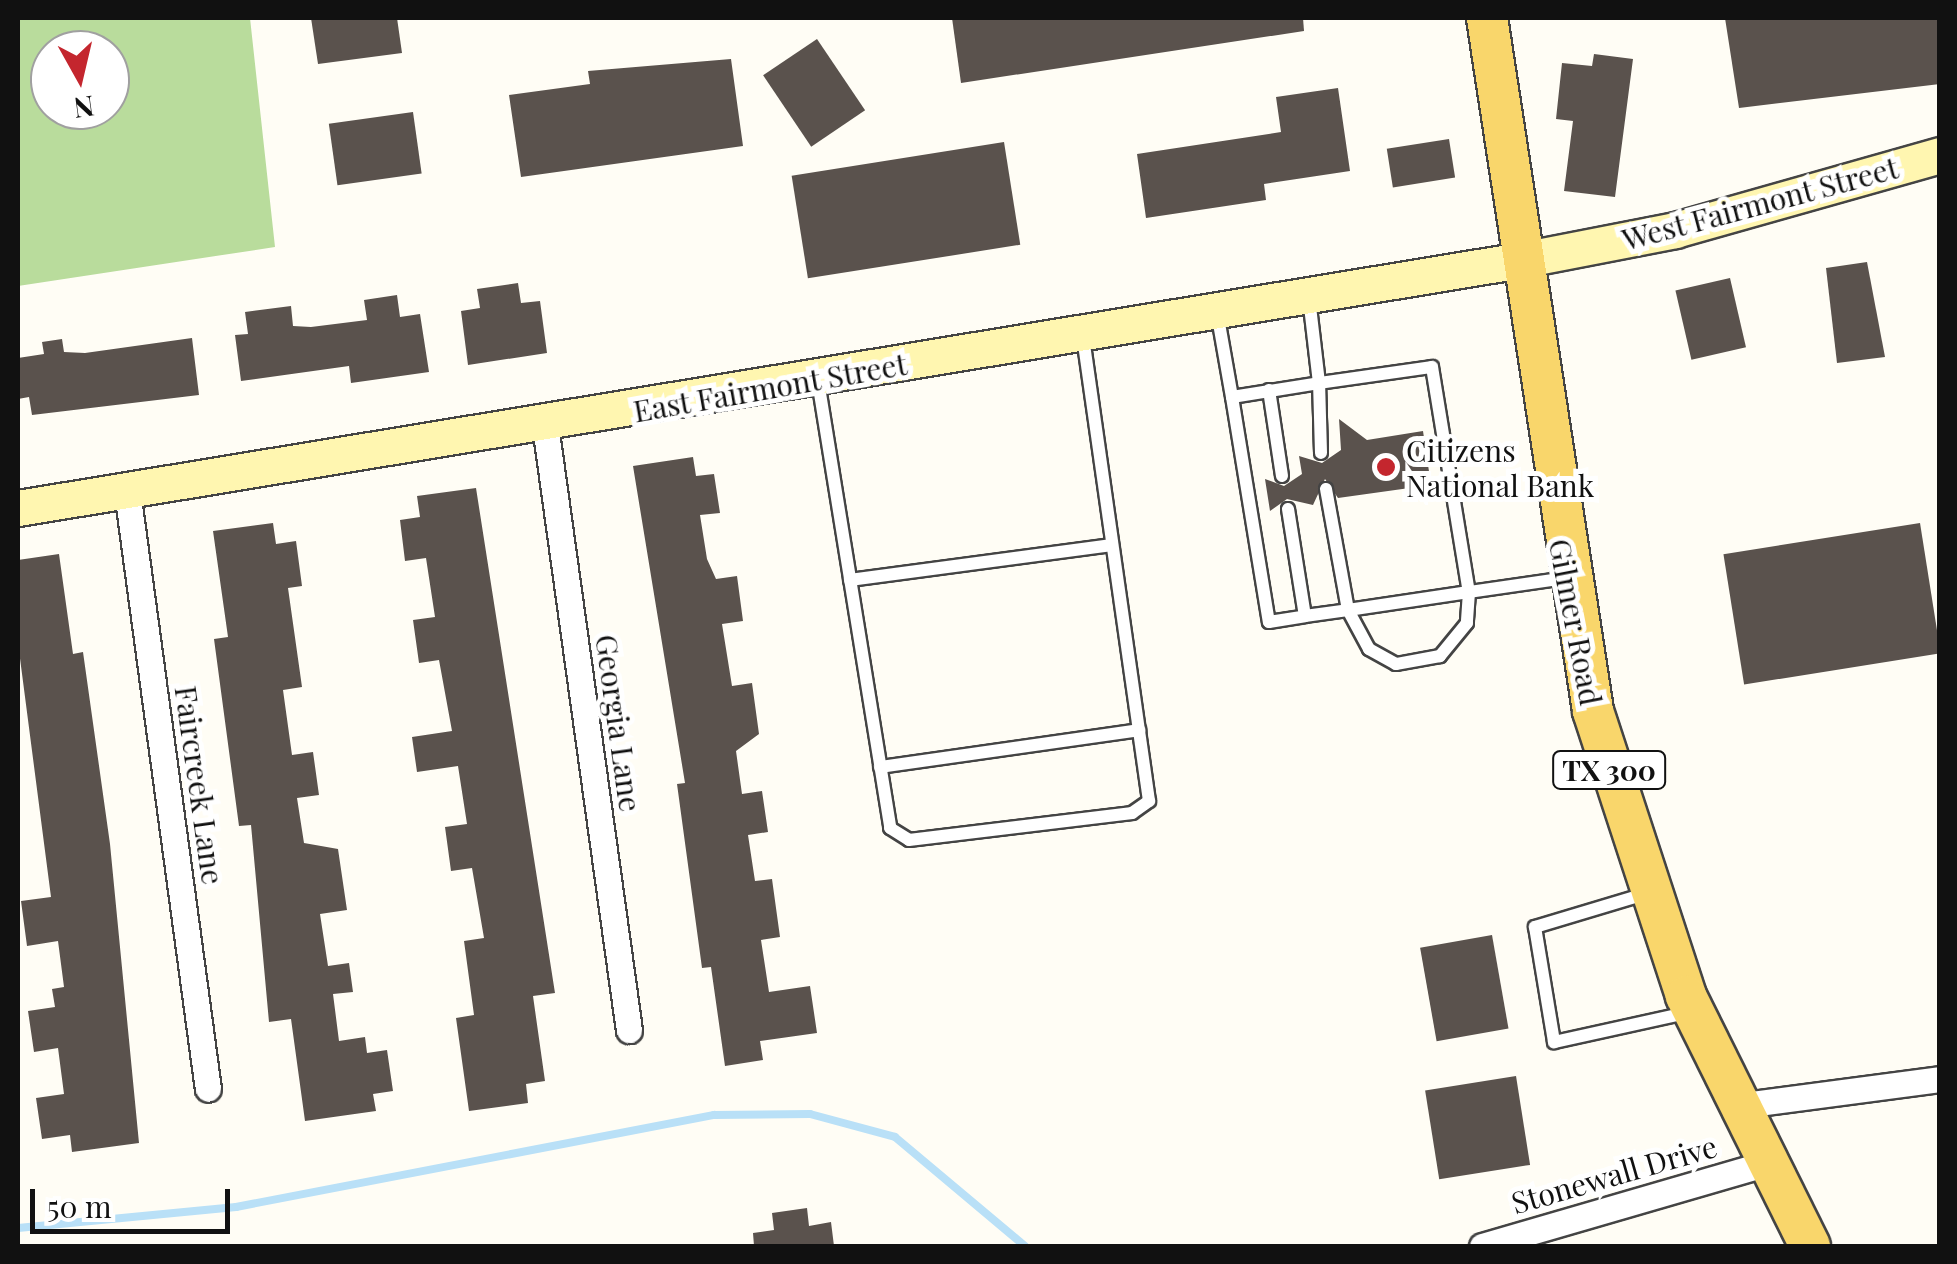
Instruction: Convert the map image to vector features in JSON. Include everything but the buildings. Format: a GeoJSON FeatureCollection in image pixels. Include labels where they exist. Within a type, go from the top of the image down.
{"type":"FeatureCollection","features":[{"type":"Feature","properties":{"kind":"main road","name":"Gilmer Road"},"geometry":{"type":"LineString","coordinates":[[1486,18],[1566,578],[1593,711],[1647,893],[1692,1011],[1764,1164],[1810,1246]]}},
{"type":"Feature","properties":{"kind":"street","name":"West Fairmont Street"},"geometry":{"type":"LineString","coordinates":[[1521,260],[1732,216],[1940,155]]}},
{"type":"Feature","properties":{"kind":"street","name":"East Fairmont Street"},"geometry":{"type":"LineString","coordinates":[[18,508],[545,425],[1521,260]]}},
{"type":"Feature","properties":{"kind":"street","name":"Georgia Lane"},"geometry":{"type":"LineString","coordinates":[[545,425],[629,1030]]}},
{"type":"Feature","properties":{"kind":"street","name":"Faircreek Lane"},"geometry":{"type":"LineString","coordinates":[[126,491],[208,1089]]}},
{"type":"Feature","properties":{"kind":"street"},"geometry":{"type":"LineString","coordinates":[[1736,1106],[1940,1078]]}},
{"type":"Feature","properties":{"kind":"street","name":"Stonewall Drive"},"geometry":{"type":"LineString","coordinates":[[1482,1246],[1764,1164]]}},
{"type":"Feature","properties":{"kind":"lane"},"geometry":{"type":"LineString","coordinates":[[1308,296],[1319,384],[1321,453]]}},
{"type":"Feature","properties":{"kind":"lane"},"geometry":{"type":"LineString","coordinates":[[1217,311],[1269,622],[1566,578]]}},
{"type":"Feature","properties":{"kind":"lane"},"geometry":{"type":"LineString","coordinates":[[818,378],[890,828],[910,840],[1132,814],[1149,801],[1082,334]]}},
{"type":"Feature","properties":{"kind":"lane"},"geometry":{"type":"LineString","coordinates":[[1232,396],[1432,367],[1469,592],[1459,639],[1440,656],[1396,664],[1368,649],[1348,610],[1326,488]]}},
{"type":"Feature","properties":{"kind":"lane"},"geometry":{"type":"LineString","coordinates":[[1269,390],[1282,476]]}},
{"type":"Feature","properties":{"kind":"lane"},"geometry":{"type":"LineString","coordinates":[[1288,509],[1305,616]]}},
{"type":"Feature","properties":{"kind":"lane"},"geometry":{"type":"LineString","coordinates":[[850,580],[1112,545]]}},
{"type":"Feature","properties":{"kind":"lane"},"geometry":{"type":"LineString","coordinates":[[880,768],[1139,730]]}},
{"type":"Feature","properties":{"kind":"lane"},"geometry":{"type":"LineString","coordinates":[[1647,893],[1535,927],[1554,1042],[1692,1011]]}},
{"type":"Feature","properties":{"kind":"green space"},"geometry":{"type":"Polygon","coordinates":[[[18,18],[250,18],[275,247],[18,286],[18,18]]]}},
{"type":"Feature","properties":{"kind":"waterway"},"geometry":{"type":"LineString","coordinates":[[18,1228],[236,1207],[714,1115],[810,1114],[895,1137],[1025,1246]]}},
{"type":"Feature","properties":{"kind":"place","name":"Citizens National Bank"},"geometry":{"type":"Point","coordinates":[1386,467]}}]}
